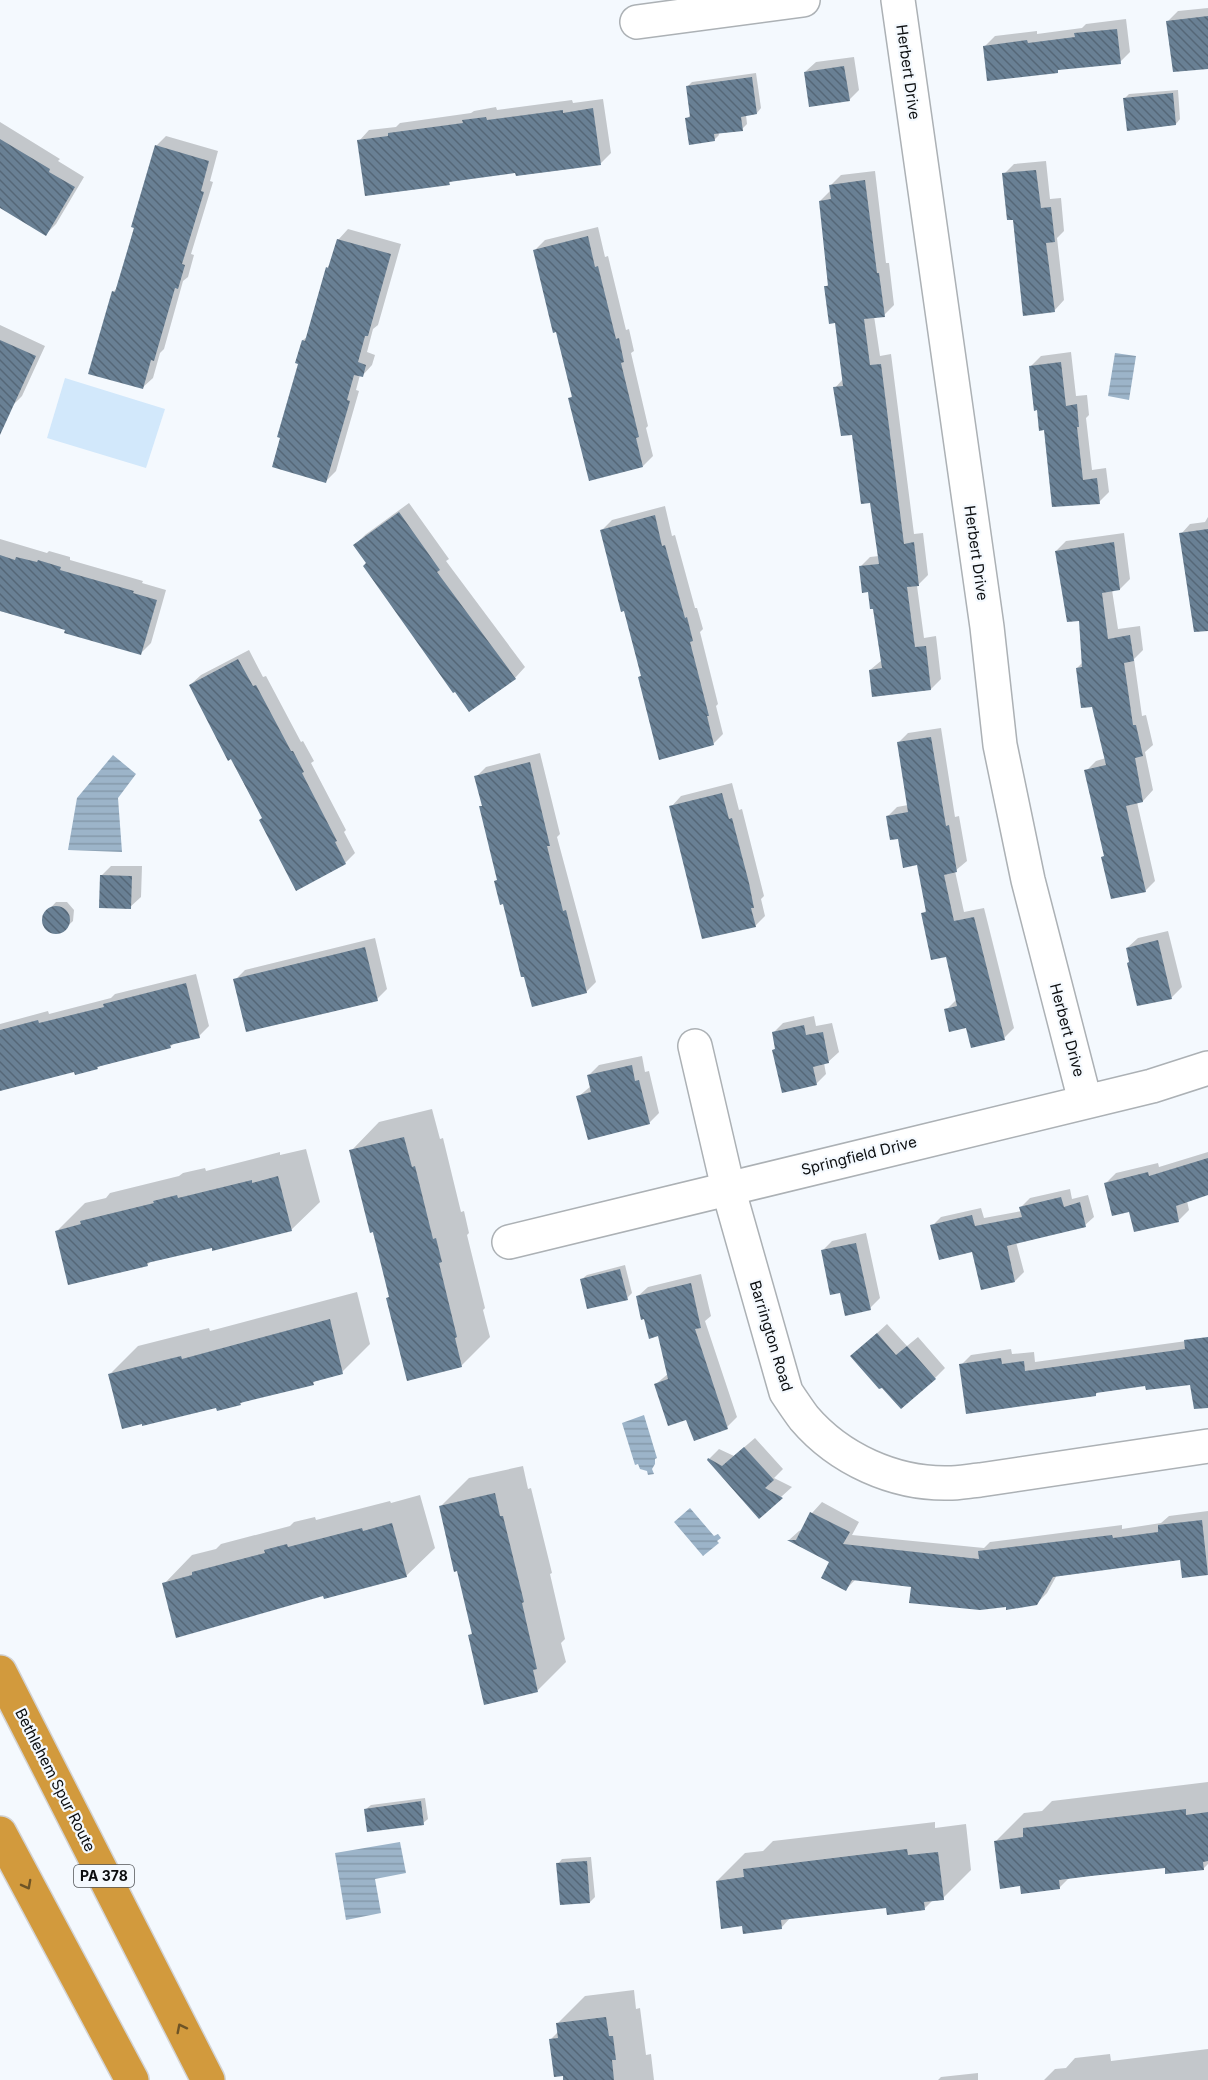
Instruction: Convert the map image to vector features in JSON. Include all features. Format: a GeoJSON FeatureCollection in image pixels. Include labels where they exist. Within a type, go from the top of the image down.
{"type":"FeatureCollection","features":[{"type":"Feature","properties":{"kind":"highway","name":"Bethlehem Spur Route"},"geometry":{"type":"LineString","coordinates":[[0,1672],[208,2080]]}},
{"type":"Feature","properties":{"kind":"highway"},"geometry":{"type":"LineString","coordinates":[[0,1833],[132,2080]]}},
{"type":"Feature","properties":{"kind":"highway"},"geometry":{"type":"LineString","coordinates":[[61,1950],[111,2080]]}},
{"type":"Feature","properties":{"kind":"street"},"geometry":{"type":"LineString","coordinates":[[636,22],[803,0]]}},
{"type":"Feature","properties":{"kind":"street","name":"Herbert Drive"},"geometry":{"type":"LineString","coordinates":[[898,0],[987,627],[1000,745],[1028,880],[1085,1101]]}},
{"type":"Feature","properties":{"kind":"street","name":"Barrington Road"},"geometry":{"type":"LineString","coordinates":[[695,1046],[728,1188],[786,1392],[804,1419],[828,1441],[854,1460],[894,1476],[915,1481],[947,1483],[1208,1446]]}},
{"type":"Feature","properties":{"kind":"street","name":"Springfield Drive"},"geometry":{"type":"LineString","coordinates":[[509,1242],[1152,1086],[1208,1068]]}},
{"type":"Feature","properties":{"kind":"shaded area"},"geometry":{"type":"Polygon","coordinates":[[[1115,353],[1136,356],[1129,400],[1108,396],[1115,353]]]}},
{"type":"Feature","properties":{"kind":"shaded area"},"geometry":{"type":"Polygon","coordinates":[[[65,378],[165,409],[146,468],[47,438],[65,378]]]}},
{"type":"Feature","properties":{"kind":"shaded area"},"geometry":{"type":"Polygon","coordinates":[[[113,755],[136,774],[118,798],[122,852],[68,850],[77,798],[113,755]]]}},
{"type":"Feature","properties":{"kind":"shaded area"},"geometry":{"type":"Polygon","coordinates":[[[644,1415],[657,1458],[652,1469],[654,1474],[648,1475],[647,1471],[640,1469],[638,1464],[635,1465],[622,1423],[644,1415]]]}},
{"type":"Feature","properties":{"kind":"shaded area"},"geometry":{"type":"Polygon","coordinates":[[[690,1508],[714,1536],[718,1534],[721,1538],[717,1541],[719,1543],[703,1556],[674,1522],[690,1508]]]}},
{"type":"Feature","properties":{"kind":"shaded area"},"geometry":{"type":"Polygon","coordinates":[[[400,1842],[406,1873],[375,1879],[381,1913],[346,1920],[335,1853],[400,1842]]]}},
{"type":"Feature","properties":{"kind":"building"},"geometry":{"type":"Polygon","coordinates":[[[1208,16],[1208,69],[1173,72],[1166,21],[1208,16]]]}},
{"type":"Feature","properties":{"kind":"building"},"geometry":{"type":"Polygon","coordinates":[[[1117,29],[1121,64],[1058,70],[1058,73],[987,81],[983,46],[1027,40],[1028,43],[1075,37],[1074,33],[1117,29]]]}},
{"type":"Feature","properties":{"kind":"building"},"geometry":{"type":"Polygon","coordinates":[[[844,66],[850,101],[809,107],[804,72],[844,66]]]}},
{"type":"Feature","properties":{"kind":"building"},"geometry":{"type":"Polygon","coordinates":[[[752,77],[757,114],[741,117],[743,131],[714,134],[715,141],[689,145],[685,118],[690,117],[686,86],[752,77]]]}},
{"type":"Feature","properties":{"kind":"building"},"geometry":{"type":"Polygon","coordinates":[[[1173,93],[1176,125],[1127,131],[1123,98],[1173,93]]]}},
{"type":"Feature","properties":{"kind":"building"},"geometry":{"type":"Polygon","coordinates":[[[593,108],[601,165],[516,176],[515,173],[449,182],[450,185],[365,196],[357,140],[388,136],[388,133],[463,123],[462,120],[486,117],[487,120],[593,108]]]}},
{"type":"Feature","properties":{"kind":"building"},"geometry":{"type":"Polygon","coordinates":[[[0,139],[75,187],[46,236],[0,208],[0,139]]]}},
{"type":"Feature","properties":{"kind":"building"},"geometry":{"type":"Polygon","coordinates":[[[155,145],[209,161],[201,191],[204,192],[182,264],[185,265],[178,289],[175,288],[154,361],[151,360],[143,389],[88,374],[112,291],[115,292],[134,228],[131,227],[155,145]]]}},
{"type":"Feature","properties":{"kind":"building"},"geometry":{"type":"Polygon","coordinates":[[[1036,170],[1041,208],[1051,207],[1055,242],[1046,243],[1055,312],[1023,316],[1013,220],[1007,220],[1002,173],[1036,170]]]}},
{"type":"Feature","properties":{"kind":"building"},"geometry":{"type":"Polygon","coordinates":[[[865,180],[885,317],[864,319],[870,365],[881,364],[904,544],[914,542],[919,586],[907,587],[915,647],[926,646],[931,690],[872,697],[869,670],[882,668],[873,609],[870,609],[868,592],[862,593],[859,566],[879,564],[870,503],[861,504],[852,435],[841,436],[833,387],[843,386],[835,323],[829,324],[824,286],[828,286],[819,201],[831,199],[829,185],[865,180]]]}},
{"type":"Feature","properties":{"kind":"building"},"geometry":{"type":"Polygon","coordinates":[[[588,236],[616,339],[619,338],[624,362],[621,363],[639,437],[636,438],[643,467],[589,481],[568,398],[572,397],[556,332],[553,333],[533,250],[588,236]]]}},
{"type":"Feature","properties":{"kind":"building"},"geometry":{"type":"Polygon","coordinates":[[[337,239],[391,254],[368,336],[365,336],[358,362],[366,365],[363,377],[354,375],[347,400],[350,401],[326,483],[272,467],[280,438],[277,437],[298,364],[295,363],[302,340],[305,341],[326,267],[328,268],[337,239]]]}},
{"type":"Feature","properties":{"kind":"building"},"geometry":{"type":"Polygon","coordinates":[[[0,340],[36,356],[0,435],[0,340]]]}},
{"type":"Feature","properties":{"kind":"building"},"geometry":{"type":"Polygon","coordinates":[[[1061,362],[1066,406],[1077,404],[1079,427],[1077,427],[1083,480],[1097,478],[1100,504],[1052,507],[1044,430],[1039,431],[1037,410],[1034,411],[1029,366],[1061,362]]]}},
{"type":"Feature","properties":{"kind":"building"},"geometry":{"type":"Polygon","coordinates":[[[399,512],[440,570],[437,572],[516,679],[469,712],[363,566],[366,563],[353,545],[399,512]]]}},
{"type":"Feature","properties":{"kind":"building"},"geometry":{"type":"Polygon","coordinates":[[[655,515],[662,546],[665,545],[685,618],[687,617],[693,641],[690,642],[714,745],[659,760],[638,677],[641,676],[624,611],[621,612],[600,530],[655,515]]]}},
{"type":"Feature","properties":{"kind":"building"},"geometry":{"type":"Polygon","coordinates":[[[1208,529],[1208,631],[1194,632],[1179,533],[1208,529]]]}},
{"type":"Feature","properties":{"kind":"building"},"geometry":{"type":"Polygon","coordinates":[[[1114,542],[1120,590],[1102,593],[1108,639],[1130,635],[1134,661],[1124,663],[1133,725],[1136,725],[1143,756],[1135,758],[1143,802],[1126,806],[1146,892],[1111,899],[1101,857],[1104,856],[1084,770],[1106,765],[1092,707],[1081,708],[1076,668],[1082,667],[1079,621],[1067,622],[1055,551],[1114,542]]]}},
{"type":"Feature","properties":{"kind":"building"},"geometry":{"type":"Polygon","coordinates":[[[0,555],[15,560],[16,557],[37,562],[38,560],[61,567],[60,570],[134,591],[133,593],[157,600],[141,655],[64,633],[65,630],[0,611],[0,555]]]}},
{"type":"Feature","properties":{"kind":"building"},"geometry":{"type":"Polygon","coordinates":[[[238,659],[253,686],[256,685],[293,751],[346,864],[296,891],[259,820],[262,818],[231,759],[228,761],[189,685],[238,659]]]}},
{"type":"Feature","properties":{"kind":"building"},"geometry":{"type":"Polygon","coordinates":[[[931,737],[946,826],[949,825],[957,872],[944,875],[954,921],[974,917],[1005,1040],[971,1048],[966,1028],[949,1032],[944,1009],[957,1006],[946,957],[931,960],[921,913],[926,912],[917,865],[903,868],[898,839],[890,840],[886,816],[908,812],[897,742],[931,737]]]}},
{"type":"Feature","properties":{"kind":"building"},"geometry":{"type":"Polygon","coordinates":[[[530,762],[563,911],[566,910],[587,993],[532,1007],[524,977],[521,977],[503,904],[500,905],[494,881],[497,880],[474,776],[530,762]]]}},
{"type":"Feature","properties":{"kind":"building"},"geometry":{"type":"Polygon","coordinates":[[[722,793],[729,819],[732,818],[749,883],[754,908],[751,908],[756,927],[702,939],[669,806],[722,793]]]}},
{"type":"Feature","properties":{"kind":"building"},"geometry":{"type":"Polygon","coordinates":[[[100,875],[132,876],[131,909],[99,908],[100,875]]]}},
{"type":"Feature","properties":{"kind":"building"},"geometry":{"type":"Polygon","coordinates":[[[56,906],[66,910],[70,920],[66,930],[56,934],[46,930],[42,920],[46,910],[56,906]]]}},
{"type":"Feature","properties":{"kind":"building"},"geometry":{"type":"Polygon","coordinates":[[[1158,940],[1172,999],[1137,1006],[1127,963],[1129,962],[1126,948],[1158,940]]]}},
{"type":"Feature","properties":{"kind":"building"},"geometry":{"type":"Polygon","coordinates":[[[365,947],[378,1001],[246,1032],[233,979],[365,947]]]}},
{"type":"Feature","properties":{"kind":"building"},"geometry":{"type":"Polygon","coordinates":[[[186,983],[200,1038],[97,1067],[98,1069],[75,1075],[74,1072],[0,1091],[0,1030],[104,1007],[103,1004],[186,983]]]}},
{"type":"Feature","properties":{"kind":"building"},"geometry":{"type":"Polygon","coordinates":[[[804,1025],[806,1035],[823,1032],[829,1063],[813,1067],[817,1085],[782,1093],[772,1050],[775,1049],[772,1032],[804,1025]]]}},
{"type":"Feature","properties":{"kind":"building"},"geometry":{"type":"Polygon","coordinates":[[[632,1065],[635,1081],[639,1080],[650,1124],[588,1140],[576,1096],[591,1092],[587,1075],[632,1065]]]}},
{"type":"Feature","properties":{"kind":"building"},"geometry":{"type":"Polygon","coordinates":[[[404,1137],[412,1167],[415,1166],[433,1239],[436,1238],[442,1262],[439,1263],[462,1367],[407,1381],[386,1298],[389,1297],[373,1232],[370,1233],[349,1150],[404,1137]]]}},
{"type":"Feature","properties":{"kind":"building"},"geometry":{"type":"Polygon","coordinates":[[[1208,1158],[1208,1195],[1176,1206],[1179,1222],[1134,1232],[1129,1212],[1112,1216],[1104,1183],[1148,1172],[1149,1176],[1208,1158]]]}},
{"type":"Feature","properties":{"kind":"building"},"geometry":{"type":"Polygon","coordinates":[[[278,1176],[292,1231],[212,1251],[212,1248],[147,1263],[148,1266],[68,1285],[55,1231],[81,1224],[80,1221],[177,1195],[178,1198],[278,1176]]]}},
{"type":"Feature","properties":{"kind":"building"},"geometry":{"type":"Polygon","coordinates":[[[1061,1197],[1064,1207],[1080,1202],[1086,1227],[1007,1246],[1015,1282],[981,1290],[972,1252],[939,1260],[930,1225],[972,1215],[975,1226],[1022,1217],[1019,1207],[1061,1197]]]}},
{"type":"Feature","properties":{"kind":"building"},"geometry":{"type":"Polygon","coordinates":[[[856,1243],[871,1310],[845,1316],[840,1293],[830,1295],[821,1250],[856,1243]]]}},
{"type":"Feature","properties":{"kind":"building"},"geometry":{"type":"Polygon","coordinates":[[[620,1269],[628,1300],[587,1309],[580,1279],[620,1269]]]}},
{"type":"Feature","properties":{"kind":"building"},"geometry":{"type":"Polygon","coordinates":[[[691,1283],[701,1328],[695,1329],[728,1429],[694,1441],[686,1420],[668,1426],[654,1384],[668,1379],[658,1336],[649,1339],[644,1319],[641,1320],[636,1296],[691,1283]]]}},
{"type":"Feature","properties":{"kind":"building"},"geometry":{"type":"Polygon","coordinates":[[[330,1319],[343,1374],[313,1382],[314,1385],[217,1411],[216,1408],[122,1429],[108,1374],[181,1356],[182,1359],[330,1319]]]}},
{"type":"Feature","properties":{"kind":"building"},"geometry":{"type":"Polygon","coordinates":[[[877,1333],[896,1355],[907,1346],[936,1379],[901,1409],[882,1388],[879,1389],[850,1356],[877,1333]]]}},
{"type":"Feature","properties":{"kind":"building"},"geometry":{"type":"Polygon","coordinates":[[[1208,1337],[1208,1408],[1194,1409],[1190,1385],[1146,1390],[1145,1386],[1096,1393],[1096,1396],[966,1414],[959,1364],[1001,1358],[1002,1364],[1024,1361],[1025,1371],[1185,1349],[1184,1340],[1208,1337]]]}},
{"type":"Feature","properties":{"kind":"building"},"geometry":{"type":"Polygon","coordinates":[[[744,1447],[774,1480],[765,1488],[783,1498],[759,1519],[707,1460],[708,1458],[722,1466],[744,1447]]]}},
{"type":"Feature","properties":{"kind":"building"},"geometry":{"type":"Polygon","coordinates":[[[495,1493],[500,1516],[503,1516],[524,1602],[522,1603],[537,1669],[533,1670],[538,1692],[484,1705],[468,1635],[472,1634],[457,1571],[454,1572],[439,1506],[495,1493]]]}},
{"type":"Feature","properties":{"kind":"building"},"geometry":{"type":"Polygon","coordinates":[[[810,1512],[850,1532],[843,1544],[979,1559],[978,1551],[1112,1535],[1113,1538],[1158,1532],[1158,1525],[1202,1520],[1208,1575],[1182,1578],[1180,1560],[1053,1577],[1037,1605],[1006,1610],[1006,1607],[980,1610],[909,1603],[911,1587],[852,1580],[846,1591],[821,1578],[829,1562],[787,1540],[796,1540],[810,1512]]]}},
{"type":"Feature","properties":{"kind":"building"},"geometry":{"type":"Polygon","coordinates":[[[392,1523],[407,1577],[324,1599],[323,1596],[176,1638],[162,1583],[192,1575],[192,1572],[265,1553],[264,1550],[287,1544],[288,1547],[362,1528],[363,1531],[392,1523]]]}},
{"type":"Feature","properties":{"kind":"building"},"geometry":{"type":"Polygon","coordinates":[[[421,1801],[424,1825],[367,1832],[364,1809],[421,1801]]]}},
{"type":"Feature","properties":{"kind":"building"},"geometry":{"type":"Polygon","coordinates":[[[1186,1809],[1186,1815],[1208,1812],[1208,1861],[1203,1862],[1204,1870],[1165,1874],[1165,1868],[1059,1880],[1060,1889],[1021,1894],[1020,1886],[1000,1889],[994,1841],[1023,1837],[1023,1828],[1186,1809]]]}},
{"type":"Feature","properties":{"kind":"building"},"geometry":{"type":"Polygon","coordinates":[[[907,1849],[908,1855],[938,1852],[944,1900],[924,1902],[925,1910],[887,1915],[886,1908],[781,1920],[782,1929],[743,1934],[742,1926],[721,1929],[716,1881],[744,1877],[743,1869],[907,1849]]]}},
{"type":"Feature","properties":{"kind":"building"},"geometry":{"type":"Polygon","coordinates":[[[587,1861],[590,1903],[560,1905],[556,1863],[587,1861]]]}},
{"type":"Feature","properties":{"kind":"building"},"geometry":{"type":"Polygon","coordinates":[[[606,2017],[609,2036],[613,2036],[616,2060],[612,2060],[614,2080],[563,2080],[563,2076],[554,2077],[549,2039],[558,2038],[556,2023],[606,2017]]]}}]}
